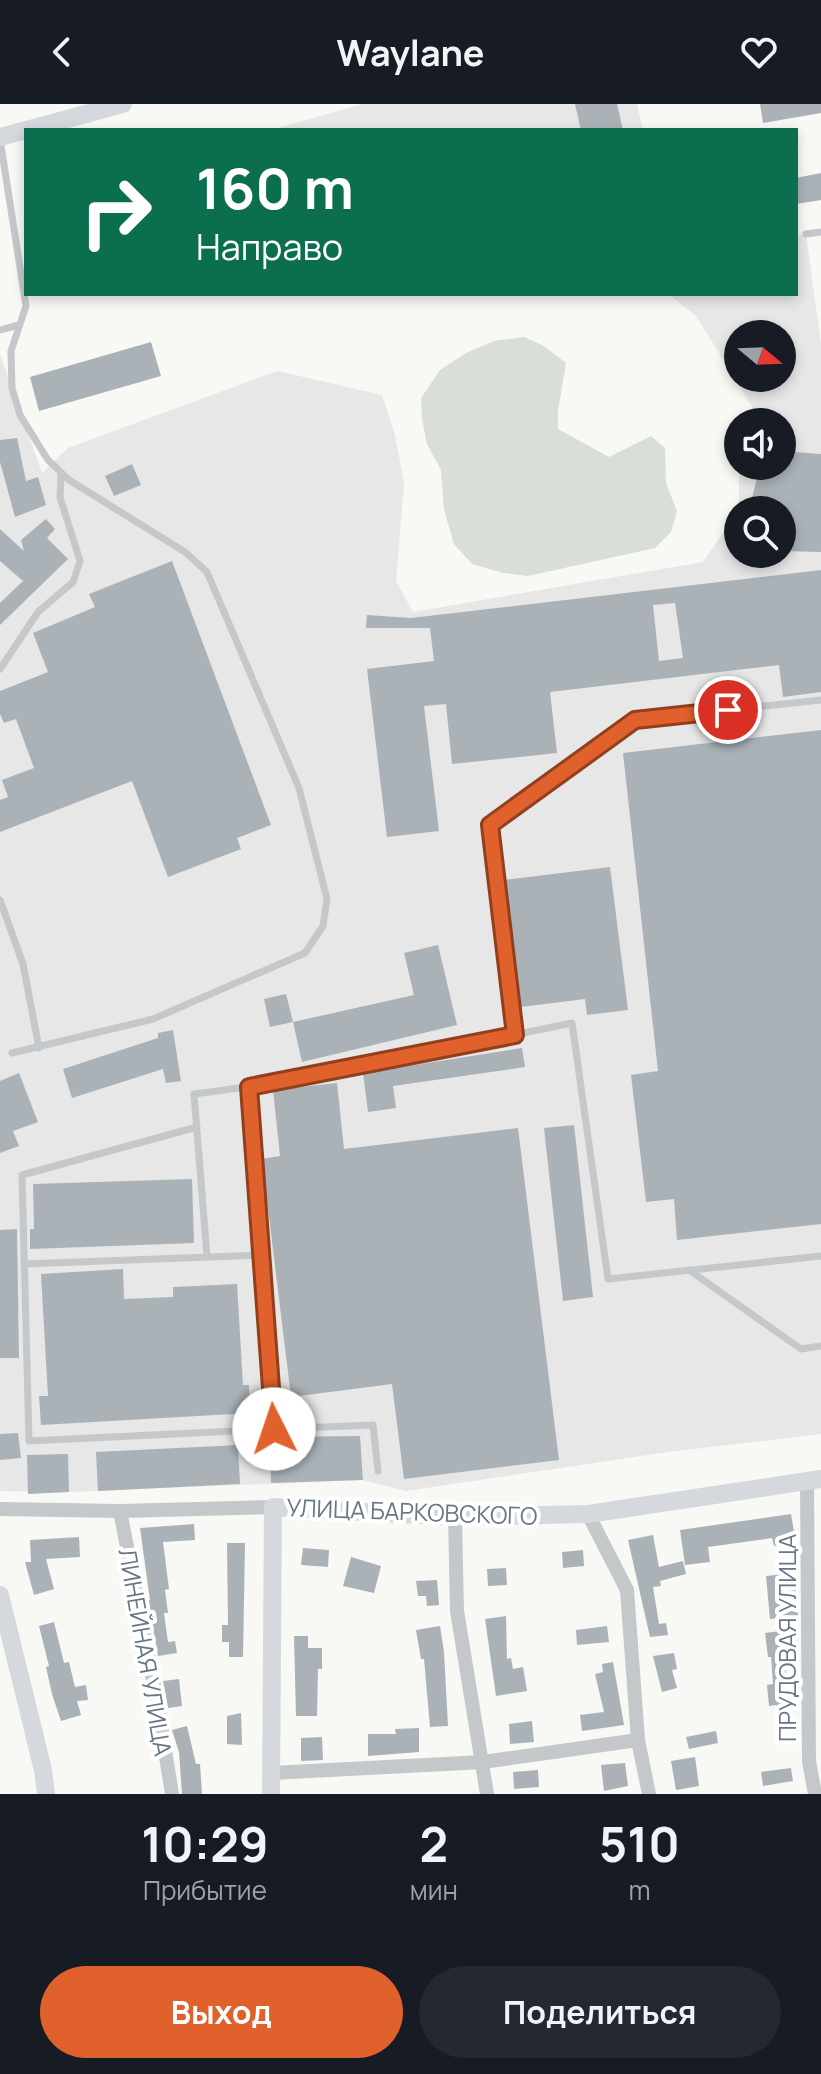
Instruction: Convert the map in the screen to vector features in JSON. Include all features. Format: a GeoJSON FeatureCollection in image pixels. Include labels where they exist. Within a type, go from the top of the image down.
{"type":"FeatureCollection","features":[{"type":"Feature","properties":{"kind":"street"},"geometry":{"type":"LineString","coordinates":[[32,128],[111,106]]}},
{"type":"Feature","properties":{"kind":"street"},"geometry":{"type":"LineString","coordinates":[[0,137],[24,130]]}},
{"type":"Feature","properties":{"kind":"street","name":"УЛИЦА БАРКОВСКОГО"},"geometry":{"type":"LineString","coordinates":[[0,1509],[120,1511],[273,1507],[455,1517],[588,1514],[814,1481]]}},
{"type":"Feature","properties":{"kind":"street","name":"ПРУДОВАЯ УЛИЦА"},"geometry":{"type":"LineString","coordinates":[[814,1481],[809,1761],[815,1794]]}},
{"type":"Feature","properties":{"kind":"street"},"geometry":{"type":"LineString","coordinates":[[271,1794],[273,1507]]}},
{"type":"Feature","properties":{"kind":"street","name":"ЛИНЕЙНАЯ УЛИЦА"},"geometry":{"type":"LineString","coordinates":[[120,1511],[172,1794]]}},
{"type":"Feature","properties":{"kind":"street"},"geometry":{"type":"LineString","coordinates":[[588,1514],[627,1590],[638,1740],[649,1794]]}},
{"type":"Feature","properties":{"kind":"street"},"geometry":{"type":"LineString","coordinates":[[455,1517],[457,1611],[487,1794]]}},
{"type":"Feature","properties":{"kind":"street"},"geometry":{"type":"LineString","coordinates":[[0,1595],[43,1770],[46,1794]]}},
{"type":"Feature","properties":{"kind":"street"},"geometry":{"type":"LineString","coordinates":[[272,1773],[483,1762],[638,1740]]}},
{"type":"Feature","properties":{"kind":"lane"},"geometry":{"type":"LineString","coordinates":[[0,137],[24,293]]}},
{"type":"Feature","properties":{"kind":"lane"},"geometry":{"type":"LineString","coordinates":[[806,234],[821,232]]}},
{"type":"Feature","properties":{"kind":"lane"},"geometry":{"type":"LineString","coordinates":[[12,1053],[153,1019],[305,953],[323,926],[327,899],[299,788],[207,572],[185,552],[110,508],[61,473],[48,460],[20,415],[12,388],[11,351],[26,306],[24,296]]}},
{"type":"Feature","properties":{"kind":"lane"},"geometry":{"type":"LineString","coordinates":[[0,330],[19,325]]}},
{"type":"Feature","properties":{"kind":"lane"},"geometry":{"type":"LineString","coordinates":[[0,669],[38,612],[73,582],[80,561],[60,497],[61,473]]}},
{"type":"Feature","properties":{"kind":"lane"},"geometry":{"type":"LineString","coordinates":[[515,1035],[490,825],[635,720],[821,700]]}},
{"type":"Feature","properties":{"kind":"lane"},"geometry":{"type":"LineString","coordinates":[[0,900],[23,964],[39,1048]]}},
{"type":"Feature","properties":{"kind":"lane"},"geometry":{"type":"LineString","coordinates":[[207,1256],[194,1094],[249,1087],[572,1023],[608,1279],[821,1256]]}},
{"type":"Feature","properties":{"kind":"lane"},"geometry":{"type":"LineString","coordinates":[[249,1087],[274,1429]]}},
{"type":"Feature","properties":{"kind":"lane"},"geometry":{"type":"LineString","coordinates":[[197,1127],[22,1175],[29,1441],[373,1425],[378,1471]]}},
{"type":"Feature","properties":{"kind":"lane"},"geometry":{"type":"LineString","coordinates":[[24,1264],[262,1255]]}},
{"type":"Feature","properties":{"kind":"lane"},"geometry":{"type":"LineString","coordinates":[[689,1270],[801,1349],[821,1346]]}},
{"type":"Feature","properties":{"kind":"shaded area"},"geometry":{"type":"Polygon","coordinates":[[[363,104],[637,104],[643,128],[278,128],[363,104]]]}},
{"type":"Feature","properties":{"kind":"shaded area"},"geometry":{"type":"Polygon","coordinates":[[[806,234],[821,344],[821,1434],[668,1452],[406,1491],[362,1480],[69,1492],[0,1491],[0,354],[42,473],[68,448],[277,371],[382,395],[395,435],[404,483],[396,581],[413,612],[703,562],[724,531],[724,568],[796,568],[796,496],[739,496],[739,480],[796,480],[796,408],[753,408],[743,392],[796,392],[796,320],[724,320],[724,361],[696,316],[671,296],[798,296],[798,235],[806,234]]]}},
{"type":"Feature","properties":{"kind":"shaded area"},"geometry":{"type":"Polygon","coordinates":[[[524,337],[544,346],[566,363],[558,429],[609,457],[651,436],[665,448],[666,483],[677,511],[671,532],[655,548],[528,576],[472,564],[454,544],[444,510],[441,470],[427,444],[421,398],[440,370],[466,353],[494,341],[524,337]]]}},
{"type":"Feature","properties":{"kind":"building"},"geometry":{"type":"Polygon","coordinates":[[[575,104],[617,104],[623,128],[581,128],[575,104]]]}},
{"type":"Feature","properties":{"kind":"building"},"geometry":{"type":"Polygon","coordinates":[[[760,104],[821,104],[821,113],[763,123],[760,104]]]}},
{"type":"Feature","properties":{"kind":"building"},"geometry":{"type":"Polygon","coordinates":[[[821,173],[821,200],[798,204],[798,178],[821,173]]]}},
{"type":"Feature","properties":{"kind":"building"},"geometry":{"type":"Polygon","coordinates":[[[151,342],[161,376],[39,411],[30,377],[151,342]]]}},
{"type":"Feature","properties":{"kind":"building"},"geometry":{"type":"Polygon","coordinates":[[[17,438],[26,481],[38,477],[46,505],[15,517],[0,462],[0,440],[17,438]]]}},
{"type":"Feature","properties":{"kind":"building"},"geometry":{"type":"Polygon","coordinates":[[[796,452],[821,454],[821,552],[796,551],[796,496],[752,496],[756,480],[796,480],[796,452]]]}},
{"type":"Feature","properties":{"kind":"building"},"geometry":{"type":"Polygon","coordinates":[[[132,464],[141,485],[114,496],[105,476],[132,464]]]}},
{"type":"Feature","properties":{"kind":"building"},"geometry":{"type":"Polygon","coordinates":[[[46,519],[55,529],[47,538],[68,559],[0,625],[0,603],[23,581],[0,561],[0,529],[24,551],[21,540],[46,519]]]}},
{"type":"Feature","properties":{"kind":"building"},"geometry":{"type":"Polygon","coordinates":[[[172,561],[271,825],[237,838],[241,849],[168,877],[132,781],[0,832],[0,800],[8,797],[2,780],[34,768],[16,719],[4,723],[0,714],[0,691],[48,672],[33,633],[95,607],[89,594],[172,561]]]}},
{"type":"Feature","properties":{"kind":"building"},"geometry":{"type":"Polygon","coordinates":[[[821,570],[821,692],[783,697],[779,665],[550,692],[557,753],[452,764],[446,704],[424,706],[439,831],[387,837],[367,669],[434,661],[430,628],[366,628],[367,615],[411,618],[821,570]],[[675,603],[653,605],[659,661],[683,658],[675,603]]]}},
{"type":"Feature","properties":{"kind":"building"},"geometry":{"type":"Polygon","coordinates":[[[821,730],[821,1224],[677,1240],[674,1199],[646,1202],[631,1075],[658,1071],[623,753],[821,730]]]}},
{"type":"Feature","properties":{"kind":"building"},"geometry":{"type":"Polygon","coordinates":[[[610,867],[628,1010],[587,1015],[585,999],[521,1007],[504,880],[610,867]]]}},
{"type":"Feature","properties":{"kind":"building"},"geometry":{"type":"Polygon","coordinates":[[[438,945],[457,1025],[302,1062],[293,1022],[414,995],[404,953],[438,945]]]}},
{"type":"Feature","properties":{"kind":"building"},"geometry":{"type":"Polygon","coordinates":[[[286,994],[293,1022],[270,1027],[264,999],[286,994]]]}},
{"type":"Feature","properties":{"kind":"building"},"geometry":{"type":"Polygon","coordinates":[[[173,1030],[181,1081],[166,1083],[163,1069],[72,1098],[63,1069],[158,1038],[158,1033],[173,1030]]]}},
{"type":"Feature","properties":{"kind":"building"},"geometry":{"type":"Polygon","coordinates":[[[522,1048],[525,1067],[393,1086],[396,1108],[368,1112],[363,1073],[522,1048]]]}},
{"type":"Feature","properties":{"kind":"building"},"geometry":{"type":"Polygon","coordinates":[[[19,1073],[38,1122],[13,1131],[19,1146],[0,1153],[0,1081],[19,1073]]]}},
{"type":"Feature","properties":{"kind":"building"},"geometry":{"type":"Polygon","coordinates":[[[337,1083],[344,1149],[518,1128],[559,1460],[404,1479],[392,1384],[291,1397],[262,1159],[280,1156],[273,1090],[337,1083]]]}},
{"type":"Feature","properties":{"kind":"building"},"geometry":{"type":"Polygon","coordinates":[[[574,1125],[593,1297],[563,1301],[544,1128],[574,1125]]]}},
{"type":"Feature","properties":{"kind":"building"},"geometry":{"type":"Polygon","coordinates":[[[192,1179],[194,1243],[30,1249],[30,1229],[34,1229],[33,1184],[192,1179]]]}},
{"type":"Feature","properties":{"kind":"building"},"geometry":{"type":"Polygon","coordinates":[[[17,1229],[19,1358],[0,1358],[0,1230],[17,1229]]]}},
{"type":"Feature","properties":{"kind":"building"},"geometry":{"type":"Polygon","coordinates":[[[123,1269],[124,1299],[173,1297],[173,1287],[237,1284],[243,1385],[249,1385],[250,1413],[41,1425],[39,1396],[48,1396],[41,1274],[123,1269]]]}},
{"type":"Feature","properties":{"kind":"building"},"geometry":{"type":"Polygon","coordinates":[[[18,1433],[21,1458],[0,1460],[0,1434],[18,1433]]]}},
{"type":"Feature","properties":{"kind":"building"},"geometry":{"type":"Polygon","coordinates":[[[360,1436],[363,1480],[271,1483],[270,1437],[360,1436]]]}},
{"type":"Feature","properties":{"kind":"building"},"geometry":{"type":"Polygon","coordinates":[[[238,1445],[240,1484],[98,1491],[96,1452],[238,1445]]]}},
{"type":"Feature","properties":{"kind":"building"},"geometry":{"type":"Polygon","coordinates":[[[68,1454],[69,1492],[28,1494],[27,1455],[68,1454]]]}},
{"type":"Feature","properties":{"kind":"building"},"geometry":{"type":"Polygon","coordinates":[[[791,1514],[796,1543],[774,1546],[772,1538],[708,1547],[710,1562],[685,1565],[680,1530],[791,1514]]]}},
{"type":"Feature","properties":{"kind":"building"},"geometry":{"type":"Polygon","coordinates":[[[194,1524],[195,1540],[163,1542],[169,1589],[165,1590],[168,1613],[164,1613],[168,1642],[175,1641],[177,1653],[158,1656],[140,1528],[194,1524]]]}},
{"type":"Feature","properties":{"kind":"building"},"geometry":{"type":"Polygon","coordinates":[[[653,1535],[659,1567],[683,1561],[686,1574],[660,1581],[661,1586],[653,1587],[659,1624],[666,1623],[668,1635],[650,1637],[628,1540],[653,1535]]]}},
{"type":"Feature","properties":{"kind":"building"},"geometry":{"type":"Polygon","coordinates":[[[79,1537],[80,1557],[46,1559],[54,1589],[34,1595],[25,1562],[31,1562],[30,1540],[79,1537]]]}},
{"type":"Feature","properties":{"kind":"building"},"geometry":{"type":"Polygon","coordinates":[[[227,1543],[245,1543],[243,1657],[229,1657],[229,1642],[222,1642],[222,1625],[228,1625],[227,1543]]]}},
{"type":"Feature","properties":{"kind":"building"},"geometry":{"type":"Polygon","coordinates":[[[303,1548],[329,1550],[328,1567],[301,1565],[303,1548]]]}},
{"type":"Feature","properties":{"kind":"building"},"geometry":{"type":"Polygon","coordinates":[[[583,1550],[584,1566],[563,1568],[562,1552],[583,1550]]]}},
{"type":"Feature","properties":{"kind":"building"},"geometry":{"type":"Polygon","coordinates":[[[351,1557],[381,1566],[374,1593],[343,1586],[351,1557]]]}},
{"type":"Feature","properties":{"kind":"building"},"geometry":{"type":"Polygon","coordinates":[[[506,1568],[507,1585],[488,1586],[487,1569],[506,1568]]]}},
{"type":"Feature","properties":{"kind":"building"},"geometry":{"type":"Polygon","coordinates":[[[794,1573],[798,1616],[770,1619],[766,1576],[794,1573]]]}},
{"type":"Feature","properties":{"kind":"building"},"geometry":{"type":"Polygon","coordinates":[[[437,1580],[439,1605],[427,1606],[426,1596],[418,1596],[416,1581],[437,1580]]]}},
{"type":"Feature","properties":{"kind":"building"},"geometry":{"type":"Polygon","coordinates":[[[506,1616],[507,1659],[511,1658],[513,1669],[523,1667],[527,1691],[496,1696],[485,1619],[506,1616]]]}},
{"type":"Feature","properties":{"kind":"building"},"geometry":{"type":"Polygon","coordinates":[[[54,1622],[64,1663],[69,1662],[75,1687],[86,1685],[88,1700],[77,1701],[81,1715],[61,1721],[52,1694],[39,1626],[54,1622]]]}},
{"type":"Feature","properties":{"kind":"building"},"geometry":{"type":"Polygon","coordinates":[[[440,1626],[448,1726],[430,1727],[424,1659],[421,1659],[416,1630],[440,1626]]]}},
{"type":"Feature","properties":{"kind":"building"},"geometry":{"type":"Polygon","coordinates":[[[607,1626],[609,1642],[577,1645],[576,1630],[607,1626]]]}},
{"type":"Feature","properties":{"kind":"building"},"geometry":{"type":"Polygon","coordinates":[[[781,1631],[792,1727],[779,1728],[776,1705],[769,1706],[767,1685],[773,1684],[765,1633],[781,1631]]]}},
{"type":"Feature","properties":{"kind":"building"},"geometry":{"type":"Polygon","coordinates":[[[294,1636],[308,1636],[308,1648],[322,1648],[322,1669],[318,1669],[317,1716],[296,1716],[294,1636]]]}},
{"type":"Feature","properties":{"kind":"building"},"geometry":{"type":"Polygon","coordinates":[[[674,1653],[677,1669],[672,1670],[677,1688],[662,1692],[653,1656],[674,1653]]]}},
{"type":"Feature","properties":{"kind":"building"},"geometry":{"type":"Polygon","coordinates":[[[613,1662],[624,1725],[582,1731],[580,1715],[604,1712],[595,1674],[603,1672],[602,1664],[613,1662]]]}},
{"type":"Feature","properties":{"kind":"building"},"geometry":{"type":"Polygon","coordinates":[[[179,1679],[182,1706],[168,1708],[163,1681],[179,1679]]]}},
{"type":"Feature","properties":{"kind":"building"},"geometry":{"type":"Polygon","coordinates":[[[241,1713],[242,1745],[227,1744],[227,1716],[241,1713]]]}},
{"type":"Feature","properties":{"kind":"building"},"geometry":{"type":"Polygon","coordinates":[[[532,1721],[534,1742],[510,1744],[509,1724],[532,1721]]]}},
{"type":"Feature","properties":{"kind":"building"},"geometry":{"type":"Polygon","coordinates":[[[187,1726],[196,1764],[200,1764],[202,1794],[182,1794],[179,1752],[172,1730],[187,1726]]]}},
{"type":"Feature","properties":{"kind":"building"},"geometry":{"type":"Polygon","coordinates":[[[419,1728],[419,1752],[368,1756],[368,1734],[396,1734],[395,1729],[419,1728]]]}},
{"type":"Feature","properties":{"kind":"building"},"geometry":{"type":"Polygon","coordinates":[[[716,1731],[718,1743],[689,1749],[686,1737],[716,1731]]]}},
{"type":"Feature","properties":{"kind":"building"},"geometry":{"type":"Polygon","coordinates":[[[322,1737],[323,1760],[301,1761],[301,1738],[322,1737]]]}},
{"type":"Feature","properties":{"kind":"building"},"geometry":{"type":"Polygon","coordinates":[[[695,1757],[699,1786],[676,1790],[671,1761],[695,1757]]]}},
{"type":"Feature","properties":{"kind":"building"},"geometry":{"type":"Polygon","coordinates":[[[625,1763],[628,1786],[604,1791],[601,1765],[625,1763]]]}},
{"type":"Feature","properties":{"kind":"building"},"geometry":{"type":"Polygon","coordinates":[[[791,1768],[793,1781],[763,1786],[761,1772],[791,1768]]]}},
{"type":"Feature","properties":{"kind":"building"},"geometry":{"type":"Polygon","coordinates":[[[538,1770],[539,1787],[514,1789],[513,1772],[538,1770]]]}},
{"type":"Feature","properties":{"kind":"route"},"geometry":{"type":"LineString","coordinates":[[274,1429],[249,1087],[515,1035],[490,825],[635,720],[728,710]]}}]}
